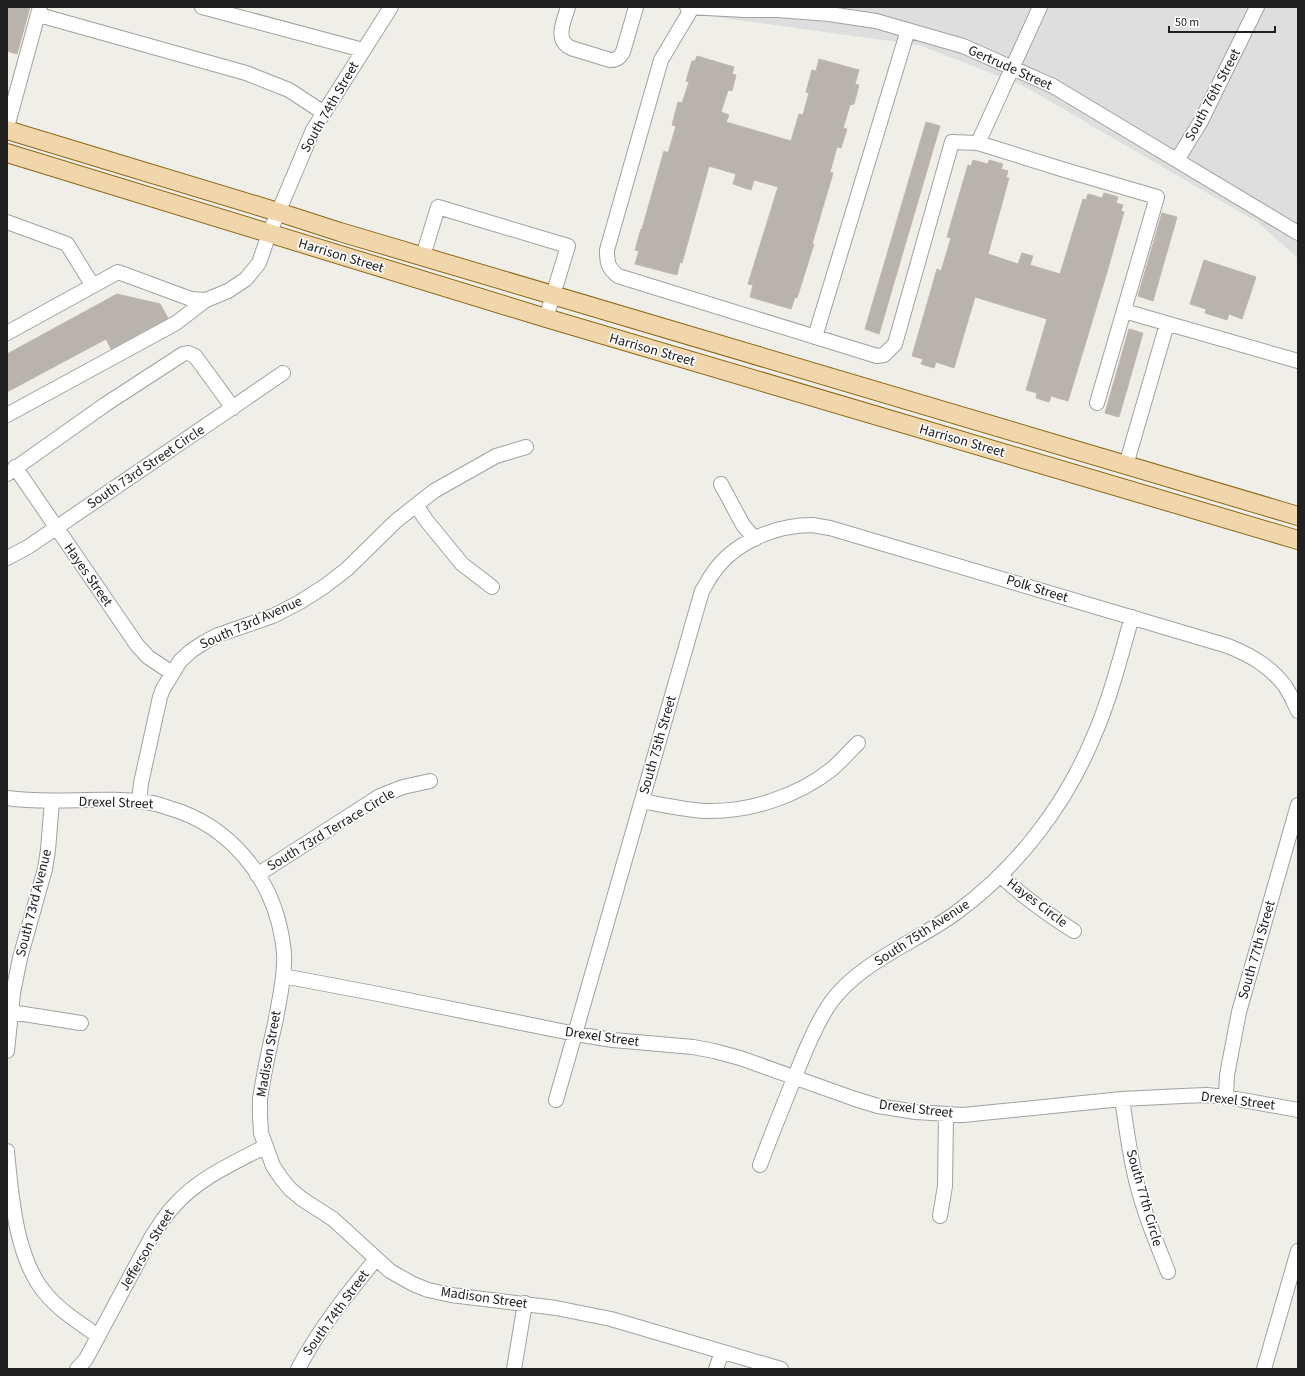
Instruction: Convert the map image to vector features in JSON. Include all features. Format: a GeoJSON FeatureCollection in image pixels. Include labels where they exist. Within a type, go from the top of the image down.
{"type":"FeatureCollection","features":[{"type":"Feature","properties":{"kind":"main road","name":"Harrison Street"},"geometry":{"type":"LineString","coordinates":[[7,130],[553,295],[1298,516]]}},
{"type":"Feature","properties":{"kind":"main road","name":"Harrison Street"},"geometry":{"type":"LineString","coordinates":[[7,154],[546,318],[1298,540]]}},
{"type":"Feature","properties":{"kind":"street"},"geometry":{"type":"LineString","coordinates":[[202,7],[363,50]]}},
{"type":"Feature","properties":{"kind":"street","name":"South 74th Street"},"geometry":{"type":"LineString","coordinates":[[206,300],[228,291],[253,272],[260,263],[269,234],[310,136],[391,7]]}},
{"type":"Feature","properties":{"kind":"street"},"geometry":{"type":"LineString","coordinates":[[568,7],[561,32],[562,42],[571,48],[610,60],[616,60],[623,52],[636,7]]}},
{"type":"Feature","properties":{"kind":"street","name":"Gertrude Street"},"geometry":{"type":"LineString","coordinates":[[687,7],[745,10],[830,11],[876,21],[963,46],[1053,86],[1298,233]]}},
{"type":"Feature","properties":{"kind":"street"},"geometry":{"type":"LineString","coordinates":[[978,143],[1040,7]]}},
{"type":"Feature","properties":{"kind":"street","name":"South 76th Street"},"geometry":{"type":"LineString","coordinates":[[1178,160],[1201,121],[1257,7]]}},
{"type":"Feature","properties":{"kind":"street"},"geometry":{"type":"LineString","coordinates":[[692,8],[661,60],[607,250],[607,259],[611,270],[618,276],[877,356],[884,355],[895,344],[952,142],[978,143],[1157,197],[1097,404]]}},
{"type":"Feature","properties":{"kind":"street"},"geometry":{"type":"LineString","coordinates":[[7,127],[13,87],[40,11],[246,73],[289,90],[324,112]]}},
{"type":"Feature","properties":{"kind":"street"},"geometry":{"type":"LineString","coordinates":[[815,337],[908,30]]}},
{"type":"Feature","properties":{"kind":"street"},"geometry":{"type":"LineString","coordinates":[[423,256],[438,207],[568,246],[546,318]]}},
{"type":"Feature","properties":{"kind":"street"},"geometry":{"type":"LineString","coordinates":[[7,222],[67,244],[93,286]]}},
{"type":"Feature","properties":{"kind":"street"},"geometry":{"type":"LineString","coordinates":[[7,333],[118,272],[191,299],[206,300]]}},
{"type":"Feature","properties":{"kind":"street"},"geometry":{"type":"LineString","coordinates":[[7,415],[176,323],[206,300]]}},
{"type":"Feature","properties":{"kind":"street"},"geometry":{"type":"LineString","coordinates":[[1124,311],[1298,361]]}},
{"type":"Feature","properties":{"kind":"street"},"geometry":{"type":"LineString","coordinates":[[1126,465],[1167,324]]}},
{"type":"Feature","properties":{"kind":"street"},"geometry":{"type":"LineString","coordinates":[[11,470],[106,404],[183,354],[188,353],[195,356],[233,408]]}},
{"type":"Feature","properties":{"kind":"street","name":"South 73rd Street Circle"},"geometry":{"type":"LineString","coordinates":[[7,558],[28,547],[56,529],[283,373]]}},
{"type":"Feature","properties":{"kind":"street","name":"South 73rd Avenue"},"geometry":{"type":"LineString","coordinates":[[139,802],[141,782],[160,696],[180,661],[203,642],[218,635],[273,616],[300,602],[325,586],[347,569],[396,521],[434,491],[496,456],[526,447]]}},
{"type":"Feature","properties":{"kind":"street","name":"Hayes Street"},"geometry":{"type":"LineString","coordinates":[[11,470],[56,529],[137,646],[148,657],[172,673]]}},
{"type":"Feature","properties":{"kind":"street"},"geometry":{"type":"LineString","coordinates":[[721,484],[742,525],[755,539]]}},
{"type":"Feature","properties":{"kind":"street"},"geometry":{"type":"LineString","coordinates":[[416,506],[462,564],[492,587]]}},
{"type":"Feature","properties":{"kind":"street","name":"Polk Street"},"geometry":{"type":"LineString","coordinates":[[755,539],[764,534],[793,527],[812,526],[830,528],[1228,646],[1248,654],[1262,664],[1285,686],[1296,703]]}},
{"type":"Feature","properties":{"kind":"street","name":"South 75th Street"},"geometry":{"type":"LineString","coordinates":[[556,1100],[702,591],[713,573],[724,560],[734,551],[755,539]]}},
{"type":"Feature","properties":{"kind":"street","name":"South 75th Avenue"},"geometry":{"type":"LineString","coordinates":[[760,1165],[807,1046],[820,1019],[832,1001],[845,986],[869,967],[955,913],[975,898],[1012,864],[1046,822],[1064,795],[1080,766],[1103,713],[1132,617]]}},
{"type":"Feature","properties":{"kind":"street"},"geometry":{"type":"LineString","coordinates":[[642,801],[706,811],[731,810],[764,803],[788,795],[814,781],[832,768],[858,743]]}},
{"type":"Feature","properties":{"kind":"street","name":"South 73rd Terrace Circle"},"geometry":{"type":"LineString","coordinates":[[257,875],[380,796],[403,787],[430,781]]}},
{"type":"Feature","properties":{"kind":"street","name":"Drexel Street"},"geometry":{"type":"LineString","coordinates":[[7,798],[52,801],[122,800],[153,803],[193,816],[208,825],[222,835],[243,854],[250,862],[268,892],[279,923],[284,950],[283,976],[576,1034],[613,1040],[692,1047],[714,1051],[740,1058],[878,1106],[916,1112],[963,1115],[1122,1099],[1208,1095],[1254,1101],[1298,1110]]}},
{"type":"Feature","properties":{"kind":"street","name":"South 73rd Avenue"},"geometry":{"type":"LineString","coordinates":[[7,1051],[13,993],[20,958],[45,869],[52,801]]}},
{"type":"Feature","properties":{"kind":"street","name":"South 77th Street"},"geometry":{"type":"LineString","coordinates":[[1226,1097],[1228,1075],[1239,1012],[1298,805]]}},
{"type":"Feature","properties":{"kind":"street","name":"Hayes Circle"},"geometry":{"type":"LineString","coordinates":[[1000,875],[1046,913],[1074,931]]}},
{"type":"Feature","properties":{"kind":"street","name":"Madison Street"},"geometry":{"type":"LineString","coordinates":[[283,976],[260,1099],[261,1133],[273,1166],[290,1189],[302,1199],[333,1219],[390,1271],[413,1284],[428,1290],[451,1295],[525,1303],[610,1319],[781,1369]]}},
{"type":"Feature","properties":{"kind":"street"},"geometry":{"type":"LineString","coordinates":[[11,1012],[81,1023]]}},
{"type":"Feature","properties":{"kind":"street","name":"South 77th Circle"},"geometry":{"type":"LineString","coordinates":[[1122,1099],[1129,1152],[1135,1178],[1153,1235],[1168,1272]]}},
{"type":"Feature","properties":{"kind":"street"},"geometry":{"type":"LineString","coordinates":[[940,1216],[945,1186],[946,1114]]}},
{"type":"Feature","properties":{"kind":"street","name":"Jefferson Street"},"geometry":{"type":"LineString","coordinates":[[77,1369],[86,1359],[152,1236],[174,1206],[201,1182],[266,1146]]}},
{"type":"Feature","properties":{"kind":"street"},"geometry":{"type":"LineString","coordinates":[[7,1151],[13,1205],[23,1251],[33,1276],[46,1294],[56,1304],[98,1336]]}},
{"type":"Feature","properties":{"kind":"street"},"geometry":{"type":"LineString","coordinates":[[1264,1369],[1298,1251]]}},
{"type":"Feature","properties":{"kind":"street","name":"South 74th Street"},"geometry":{"type":"LineString","coordinates":[[298,1369],[317,1336],[338,1305],[376,1258]]}},
{"type":"Feature","properties":{"kind":"street"},"geometry":{"type":"LineString","coordinates":[[514,1369],[525,1303]]}},
{"type":"Feature","properties":{"kind":"street"},"geometry":{"type":"LineString","coordinates":[[716,1369],[722,1352]]}},
{"type":"Feature","properties":{"kind":"shaded area"},"geometry":{"type":"Polygon","coordinates":[[[672,7],[1298,7],[1298,258],[1257,222],[1022,85],[919,45],[716,17],[672,7]]]}},
{"type":"Feature","properties":{"kind":"building"},"geometry":{"type":"Polygon","coordinates":[[[7,7],[30,7],[17,54],[7,51],[7,7]]]}},
{"type":"Feature","properties":{"kind":"building"},"geometry":{"type":"Polygon","coordinates":[[[697,56],[734,67],[732,74],[736,75],[732,91],[728,90],[721,112],[729,115],[726,122],[791,141],[799,114],[803,115],[809,93],[806,92],[812,70],[816,71],[819,59],[859,70],[855,84],[859,85],[854,104],[850,105],[843,128],[847,129],[841,148],[837,147],[830,172],[833,173],[812,244],[814,244],[797,298],[795,297],[791,309],[750,297],[753,285],[748,284],[778,187],[754,180],[751,190],[733,184],[736,174],[709,166],[682,263],[680,262],[677,275],[635,264],[639,251],[635,250],[664,151],[668,153],[676,126],[672,125],[678,102],[682,103],[689,82],[686,81],[692,61],[695,61],[697,56]]]}},
{"type":"Feature","properties":{"kind":"building"},"geometry":{"type":"Polygon","coordinates":[[[926,122],[940,126],[879,334],[865,329],[926,122]]]}},
{"type":"Feature","properties":{"kind":"building"},"geometry":{"type":"Polygon","coordinates":[[[973,160],[988,164],[989,160],[1003,164],[1001,169],[1008,171],[1006,178],[1009,178],[988,254],[1018,264],[1022,253],[1033,256],[1030,265],[1060,274],[1083,199],[1086,200],[1088,194],[1102,198],[1104,193],[1118,197],[1116,203],[1123,205],[1121,211],[1124,212],[1068,401],[1051,396],[1049,402],[1036,398],[1037,393],[1026,390],[1047,319],[975,297],[954,368],[936,362],[934,368],[921,364],[923,359],[912,356],[937,269],[941,271],[951,238],[947,237],[968,165],[971,166],[973,160]]]}},
{"type":"Feature","properties":{"kind":"building"},"geometry":{"type":"Polygon","coordinates":[[[1162,213],[1177,217],[1153,301],[1138,296],[1162,213]]]}},
{"type":"Feature","properties":{"kind":"building"},"geometry":{"type":"Polygon","coordinates":[[[1204,260],[1256,277],[1242,319],[1229,314],[1227,320],[1205,313],[1206,309],[1190,304],[1204,260]]]}},
{"type":"Feature","properties":{"kind":"building"},"geometry":{"type":"Polygon","coordinates":[[[117,294],[160,304],[168,318],[111,349],[106,339],[7,392],[7,354],[117,294]]]}},
{"type":"Feature","properties":{"kind":"building"},"geometry":{"type":"Polygon","coordinates":[[[1129,329],[1143,333],[1119,417],[1105,413],[1129,329]]]}}]}
